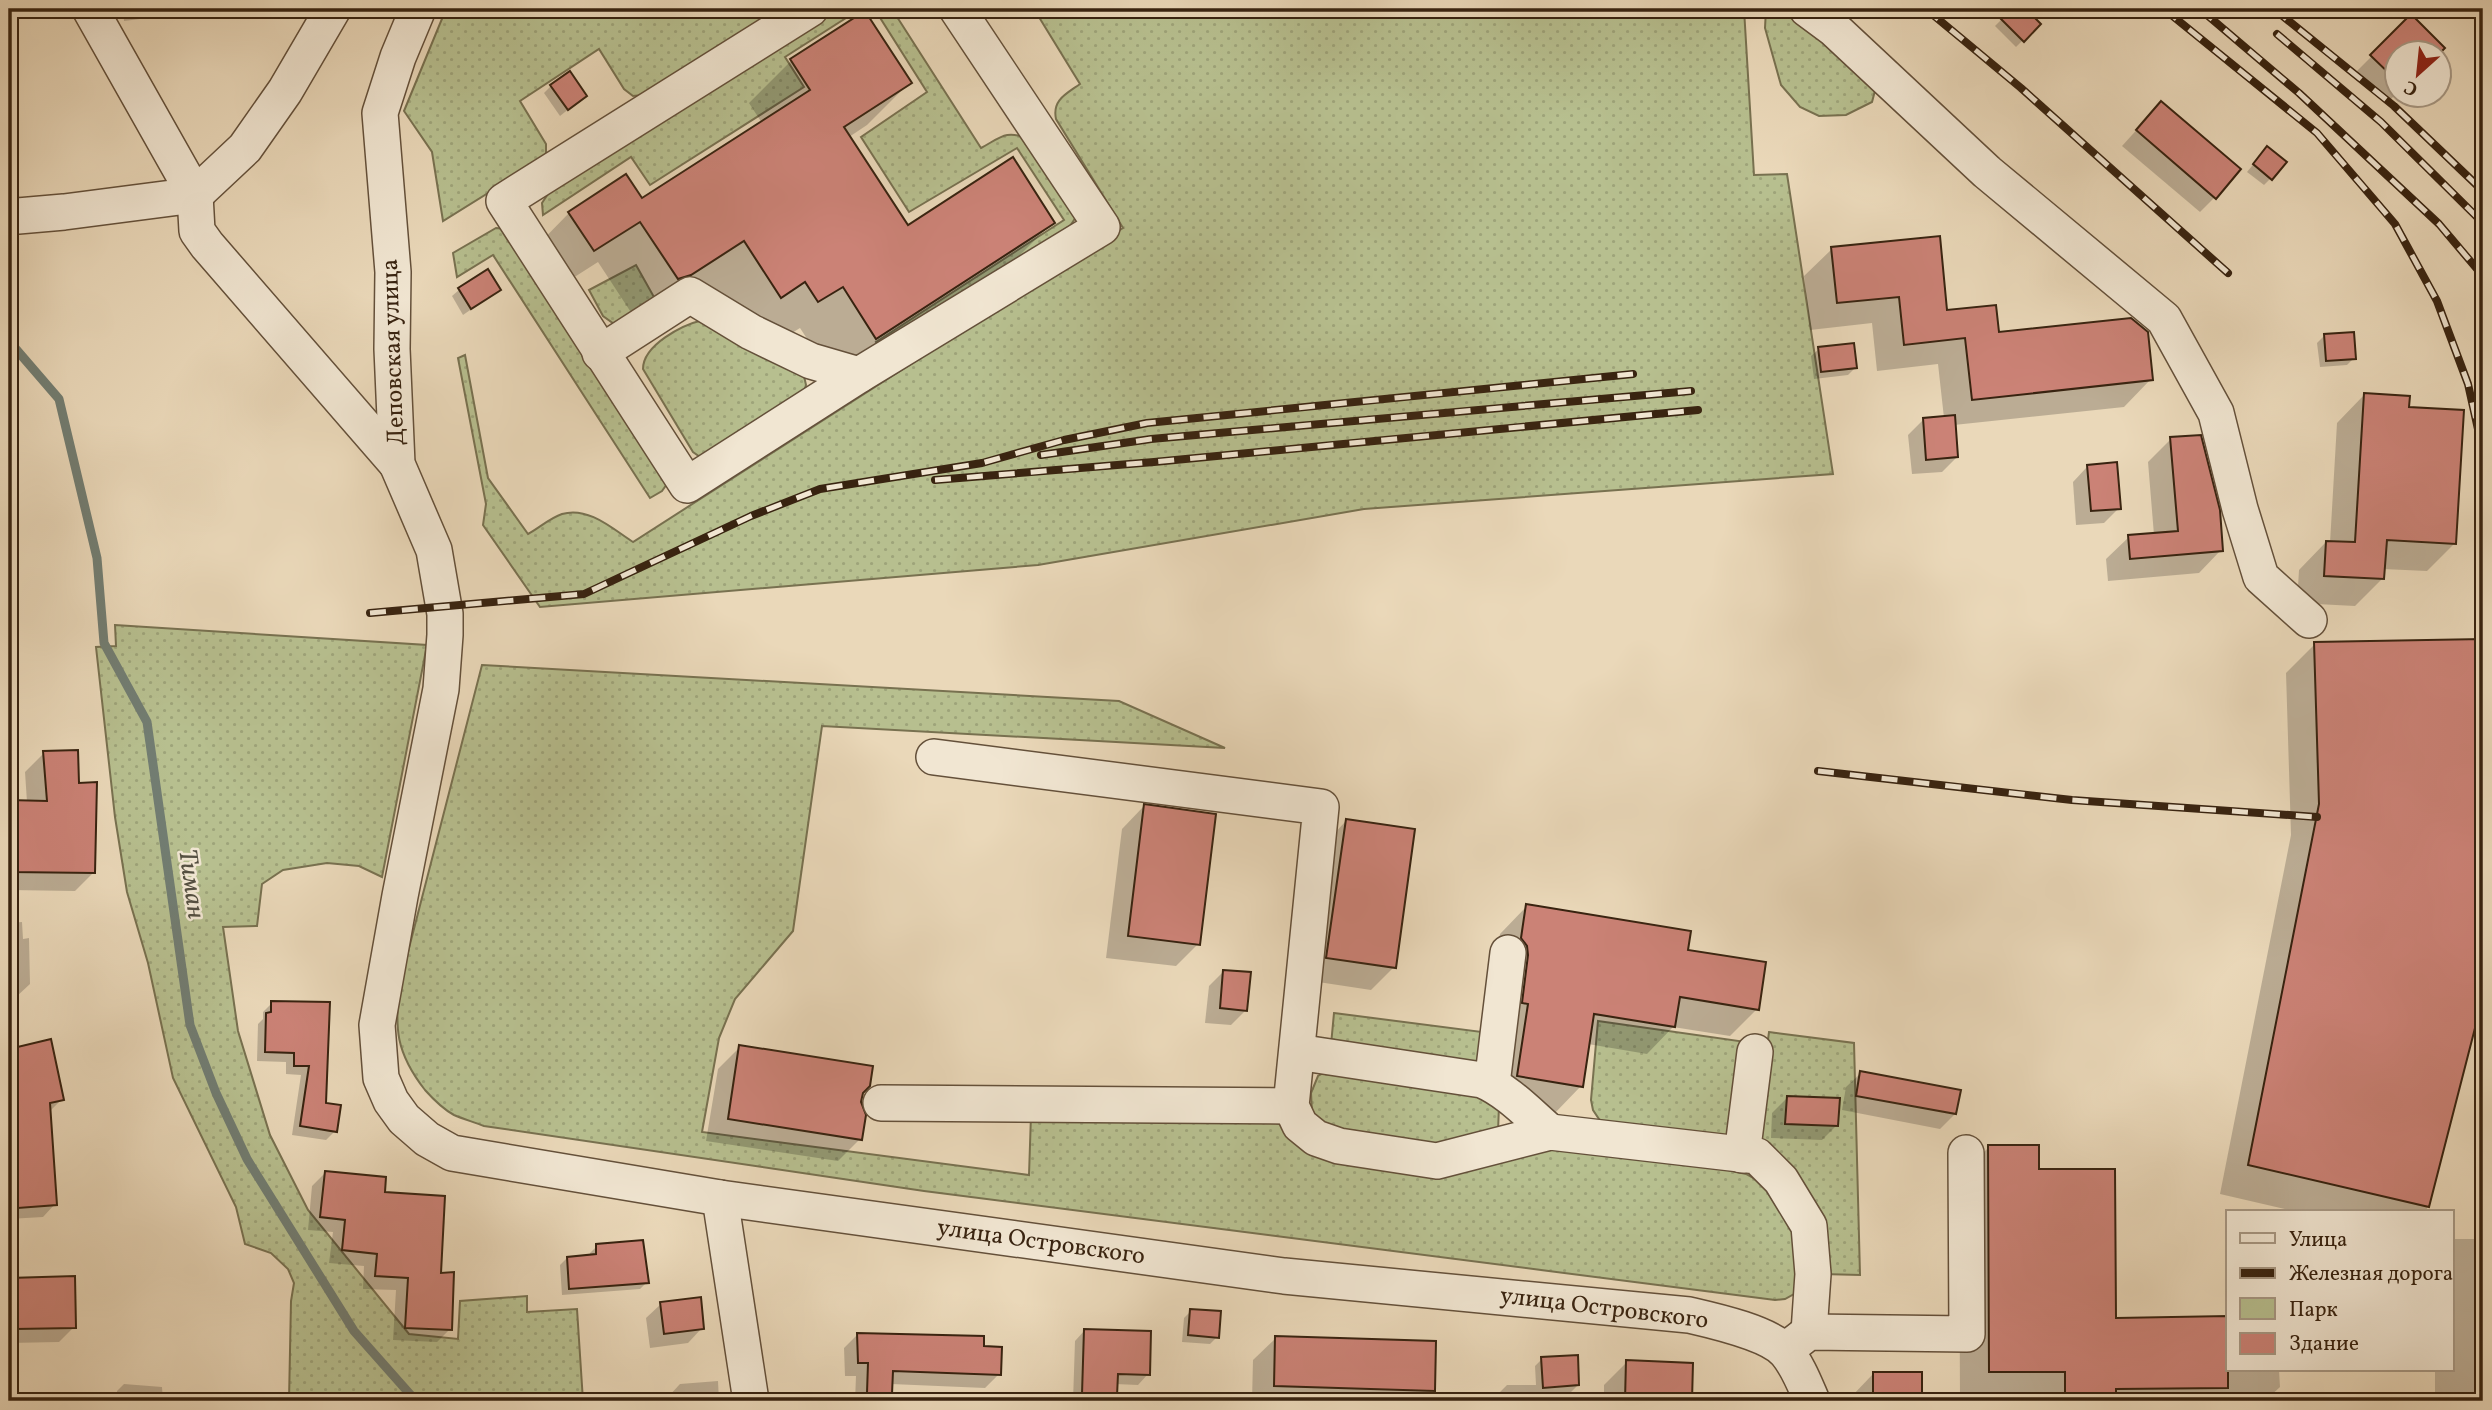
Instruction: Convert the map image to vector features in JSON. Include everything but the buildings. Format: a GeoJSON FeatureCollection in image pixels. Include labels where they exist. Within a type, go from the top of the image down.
{"type":"FeatureCollection","features":[{"type":"Feature","properties":{"kind":"street"},"geometry":{"type":"LineString","coordinates":[[90,9],[195,195],[197,231],[397,464]]}},
{"type":"Feature","properties":{"kind":"street"},"geometry":{"type":"LineString","coordinates":[[9,215],[64,212],[195,195],[245,148],[285,91],[333,9]]}},
{"type":"Feature","properties":{"kind":"street","name":"Деповская улица"},"geometry":{"type":"LineString","coordinates":[[377,1025],[441,689],[445,635],[445,614],[434,550],[397,464],[392,349],[393,272],[380,113],[418,9]]}},
{"type":"Feature","properties":{"kind":"street"},"geometry":{"type":"LineString","coordinates":[[810,9],[504,201],[687,485],[859,375],[1102,227],[957,9]]}},
{"type":"Feature","properties":{"kind":"street"},"geometry":{"type":"LineString","coordinates":[[1807,9],[1835,29],[1987,172],[2164,319],[2217,413],[2240,509],[2261,577],[2309,620]]}},
{"type":"Feature","properties":{"kind":"street"},"geometry":{"type":"LineString","coordinates":[[600,353],[690,295],[751,332],[811,360],[859,375]]}},
{"type":"Feature","properties":{"kind":"street"},"geometry":{"type":"LineString","coordinates":[[934,757],[1321,807],[1291,1106],[1300,1125],[1316,1138],[1339,1146],[1437,1161],[1550,1132],[1757,1156],[1781,1180],[1809,1226],[1813,1273],[1797,1341],[1802,1377],[1812,1401]]}},
{"type":"Feature","properties":{"kind":"street"},"geometry":{"type":"LineString","coordinates":[[1492,1084],[1508,953]]}},
{"type":"Feature","properties":{"kind":"street","name":"улица Островского"},"geometry":{"type":"LineString","coordinates":[[377,1025],[381,1078],[391,1101],[404,1119],[427,1139],[453,1153],[720,1198],[1284,1276],[1689,1315],[1797,1341]]}},
{"type":"Feature","properties":{"kind":"street"},"geometry":{"type":"LineString","coordinates":[[1297,1052],[1482,1080],[1492,1084],[1550,1132]]}},
{"type":"Feature","properties":{"kind":"street"},"geometry":{"type":"LineString","coordinates":[[1742,1155],[1755,1052]]}},
{"type":"Feature","properties":{"kind":"street"},"geometry":{"type":"LineString","coordinates":[[881,1103],[1291,1106]]}},
{"type":"Feature","properties":{"kind":"street"},"geometry":{"type":"LineString","coordinates":[[1797,1341],[1967,1334],[1966,1153]]}},
{"type":"Feature","properties":{"kind":"street"},"geometry":{"type":"LineString","coordinates":[[720,1198],[751,1401]]}},
{"type":"Feature","properties":{"kind":"green space"},"geometry":{"type":"Polygon","coordinates":[[[446,9],[780,9],[643,95],[633,96],[624,89],[599,49],[520,101],[546,144],[546,157],[443,221],[432,152],[404,111],[446,9]]]}},
{"type":"Feature","properties":{"kind":"green space"},"geometry":{"type":"Polygon","coordinates":[[[839,9],[860,9],[785,57],[804,87],[650,185],[631,157],[543,215],[542,203],[550,191],[839,9]]]}},
{"type":"Feature","properties":{"kind":"green space"},"geometry":{"type":"Polygon","coordinates":[[[872,9],[891,9],[981,148],[1008,135],[1028,139],[1076,217],[1070,226],[881,348],[876,342],[1064,220],[1017,148],[909,212],[861,137],[927,92],[872,9]]]}},
{"type":"Feature","properties":{"kind":"green space"},"geometry":{"type":"Polygon","coordinates":[[[1034,9],[1744,9],[1754,175],[1787,174],[1833,474],[1364,509],[1038,565],[540,607],[483,525],[486,504],[458,358],[465,355],[488,478],[528,534],[562,514],[572,512],[600,520],[633,542],[1123,228],[1056,119],[1058,102],[1080,84],[1034,9]]]}},
{"type":"Feature","properties":{"kind":"green space"},"geometry":{"type":"Polygon","coordinates":[[[1766,9],[1798,9],[1877,83],[1872,102],[1846,115],[1819,116],[1800,107],[1781,85],[1765,28],[1766,9]]]}},
{"type":"Feature","properties":{"kind":"green space"},"geometry":{"type":"Polygon","coordinates":[[[496,228],[505,229],[669,481],[662,491],[650,498],[493,255],[457,277],[453,253],[496,228]]]}},
{"type":"Feature","properties":{"kind":"green space"},"geometry":{"type":"Polygon","coordinates":[[[636,265],[659,306],[617,326],[603,316],[589,290],[636,265]]]}},
{"type":"Feature","properties":{"kind":"green space"},"geometry":{"type":"Polygon","coordinates":[[[703,320],[804,376],[806,385],[803,395],[703,459],[693,452],[643,369],[649,352],[656,344],[675,331],[703,320]]]}},
{"type":"Feature","properties":{"kind":"green space"},"geometry":{"type":"Polygon","coordinates":[[[115,625],[427,645],[382,877],[359,866],[327,863],[283,870],[262,884],[257,926],[223,927],[238,1031],[270,1135],[308,1210],[409,1334],[458,1339],[460,1301],[527,1296],[527,1312],[577,1309],[583,1401],[289,1401],[291,1301],[294,1283],[288,1269],[271,1253],[245,1244],[236,1207],[173,1078],[148,963],[127,892],[115,817],[96,647],[116,646],[115,625]]]}},
{"type":"Feature","properties":{"kind":"green space"},"geometry":{"type":"Polygon","coordinates":[[[482,665],[1119,701],[1225,748],[822,726],[793,931],[735,999],[719,1038],[702,1132],[1029,1175],[1031,1115],[1282,1119],[1293,1141],[1309,1153],[1545,1148],[1728,1170],[1746,1174],[1762,1183],[1798,1240],[1799,1284],[1794,1294],[1775,1300],[924,1191],[484,1126],[454,1115],[438,1104],[415,1077],[399,1039],[397,1014],[400,983],[482,665]]]}},
{"type":"Feature","properties":{"kind":"green space"},"geometry":{"type":"Polygon","coordinates":[[[1334,1013],[1490,1033],[1484,1065],[1331,1045],[1334,1013]]]}},
{"type":"Feature","properties":{"kind":"green space"},"geometry":{"type":"Polygon","coordinates":[[[1598,1021],[1746,1042],[1729,1139],[1601,1122],[1593,1110],[1591,1100],[1598,1021]]]}},
{"type":"Feature","properties":{"kind":"green space"},"geometry":{"type":"Polygon","coordinates":[[[1769,1032],[1854,1043],[1860,1275],[1822,1274],[1756,1130],[1769,1032]]]}},
{"type":"Feature","properties":{"kind":"green space"},"geometry":{"type":"Polygon","coordinates":[[[1334,1067],[1466,1087],[1499,1105],[1498,1132],[1435,1147],[1341,1134],[1322,1124],[1312,1112],[1311,1093],[1318,1076],[1334,1067]]]}},
{"type":"Feature","properties":{"kind":"waterway","name":"Тиман"},"geometry":{"type":"LineString","coordinates":[[9,341],[59,399],[97,558],[104,643],[147,722],[190,1025],[216,1093],[247,1159],[354,1331],[416,1401]]}},
{"type":"Feature","properties":{"kind":"railway"},"geometry":{"type":"LineString","coordinates":[[1926,9],[2021,88],[2228,273]]}},
{"type":"Feature","properties":{"kind":"railway"},"geometry":{"type":"LineString","coordinates":[[2164,9],[2317,133],[2395,224],[2437,301],[2468,384],[2483,452]]}},
{"type":"Feature","properties":{"kind":"railway"},"geometry":{"type":"LineString","coordinates":[[2200,9],[2299,93],[2439,224],[2483,276]]}},
{"type":"Feature","properties":{"kind":"railway"},"geometry":{"type":"LineString","coordinates":[[2274,9],[2394,106],[2483,191]]}},
{"type":"Feature","properties":{"kind":"railway"},"geometry":{"type":"LineString","coordinates":[[2277,34],[2381,122],[2483,223]]}},
{"type":"Feature","properties":{"kind":"railway"},"geometry":{"type":"LineString","coordinates":[[370,613],[584,594],[751,516],[820,489],[982,463],[1064,440],[1147,423],[1633,374]]}},
{"type":"Feature","properties":{"kind":"railway"},"geometry":{"type":"LineString","coordinates":[[1041,455],[1151,439],[1691,391]]}},
{"type":"Feature","properties":{"kind":"railway"},"geometry":{"type":"LineString","coordinates":[[935,480],[1698,410]]}},
{"type":"Feature","properties":{"kind":"railway"},"geometry":{"type":"LineString","coordinates":[[1818,771],[2072,800],[2317,817]]}}]}
